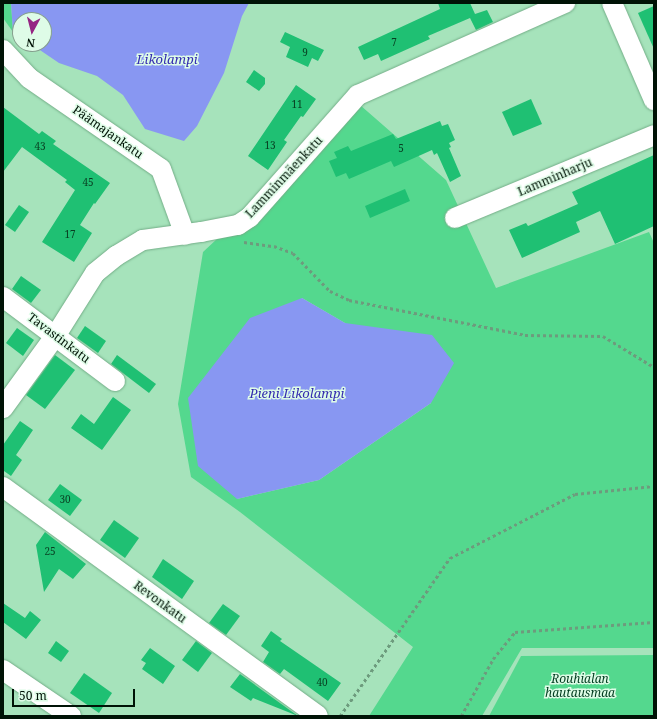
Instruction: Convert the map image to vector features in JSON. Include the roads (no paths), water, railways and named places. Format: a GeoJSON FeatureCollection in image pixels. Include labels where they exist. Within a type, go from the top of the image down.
{"type":"FeatureCollection","features":[{"type":"Feature","properties":{"kind":"street","name":"Lamminmäenkatu"},"geometry":{"type":"LineString","coordinates":[[3,408],[56,335],[95,273],[116,256],[143,240],[185,235],[238,225],[250,217],[358,95],[565,3]]}},
{"type":"Feature","properties":{"kind":"street"},"geometry":{"type":"LineString","coordinates":[[612,3],[654,100]]}},
{"type":"Feature","properties":{"kind":"street","name":"Päämajankatu"},"geometry":{"type":"LineString","coordinates":[[3,50],[29,78],[161,169],[185,235]]}},
{"type":"Feature","properties":{"kind":"street","name":"Lamminharju"},"geometry":{"type":"LineString","coordinates":[[455,218],[654,135]]}},
{"type":"Feature","properties":{"kind":"street","name":"Tavastinkatu"},"geometry":{"type":"LineString","coordinates":[[3,297],[56,335],[115,381]]}},
{"type":"Feature","properties":{"kind":"street","name":"Revonkatu"},"geometry":{"type":"LineString","coordinates":[[3,487],[318,716]]}},
{"type":"Feature","properties":{"kind":"street"},"geometry":{"type":"LineString","coordinates":[[3,670],[71,716]]}},
{"type":"Feature","properties":{"kind":"water","name":"Likolampi"},"geometry":{"type":"Polygon","coordinates":[[[11,3],[249,3],[242,16],[224,73],[197,126],[184,141],[145,129],[123,95],[97,76],[59,63],[43,52],[52,52],[52,12],[12,12],[12,18],[11,3]]]}},
{"type":"Feature","properties":{"kind":"water","name":"Pieni Likolampi"},"geometry":{"type":"Polygon","coordinates":[[[302,298],[345,323],[432,335],[454,363],[431,403],[319,480],[237,499],[198,466],[188,398],[250,318],[302,298]]]}},
{"type":"Feature","properties":{"kind":"park label","name":"Rouhialan hautausmaa"},"geometry":{"type":"Point","coordinates":[580,686]}}]}
